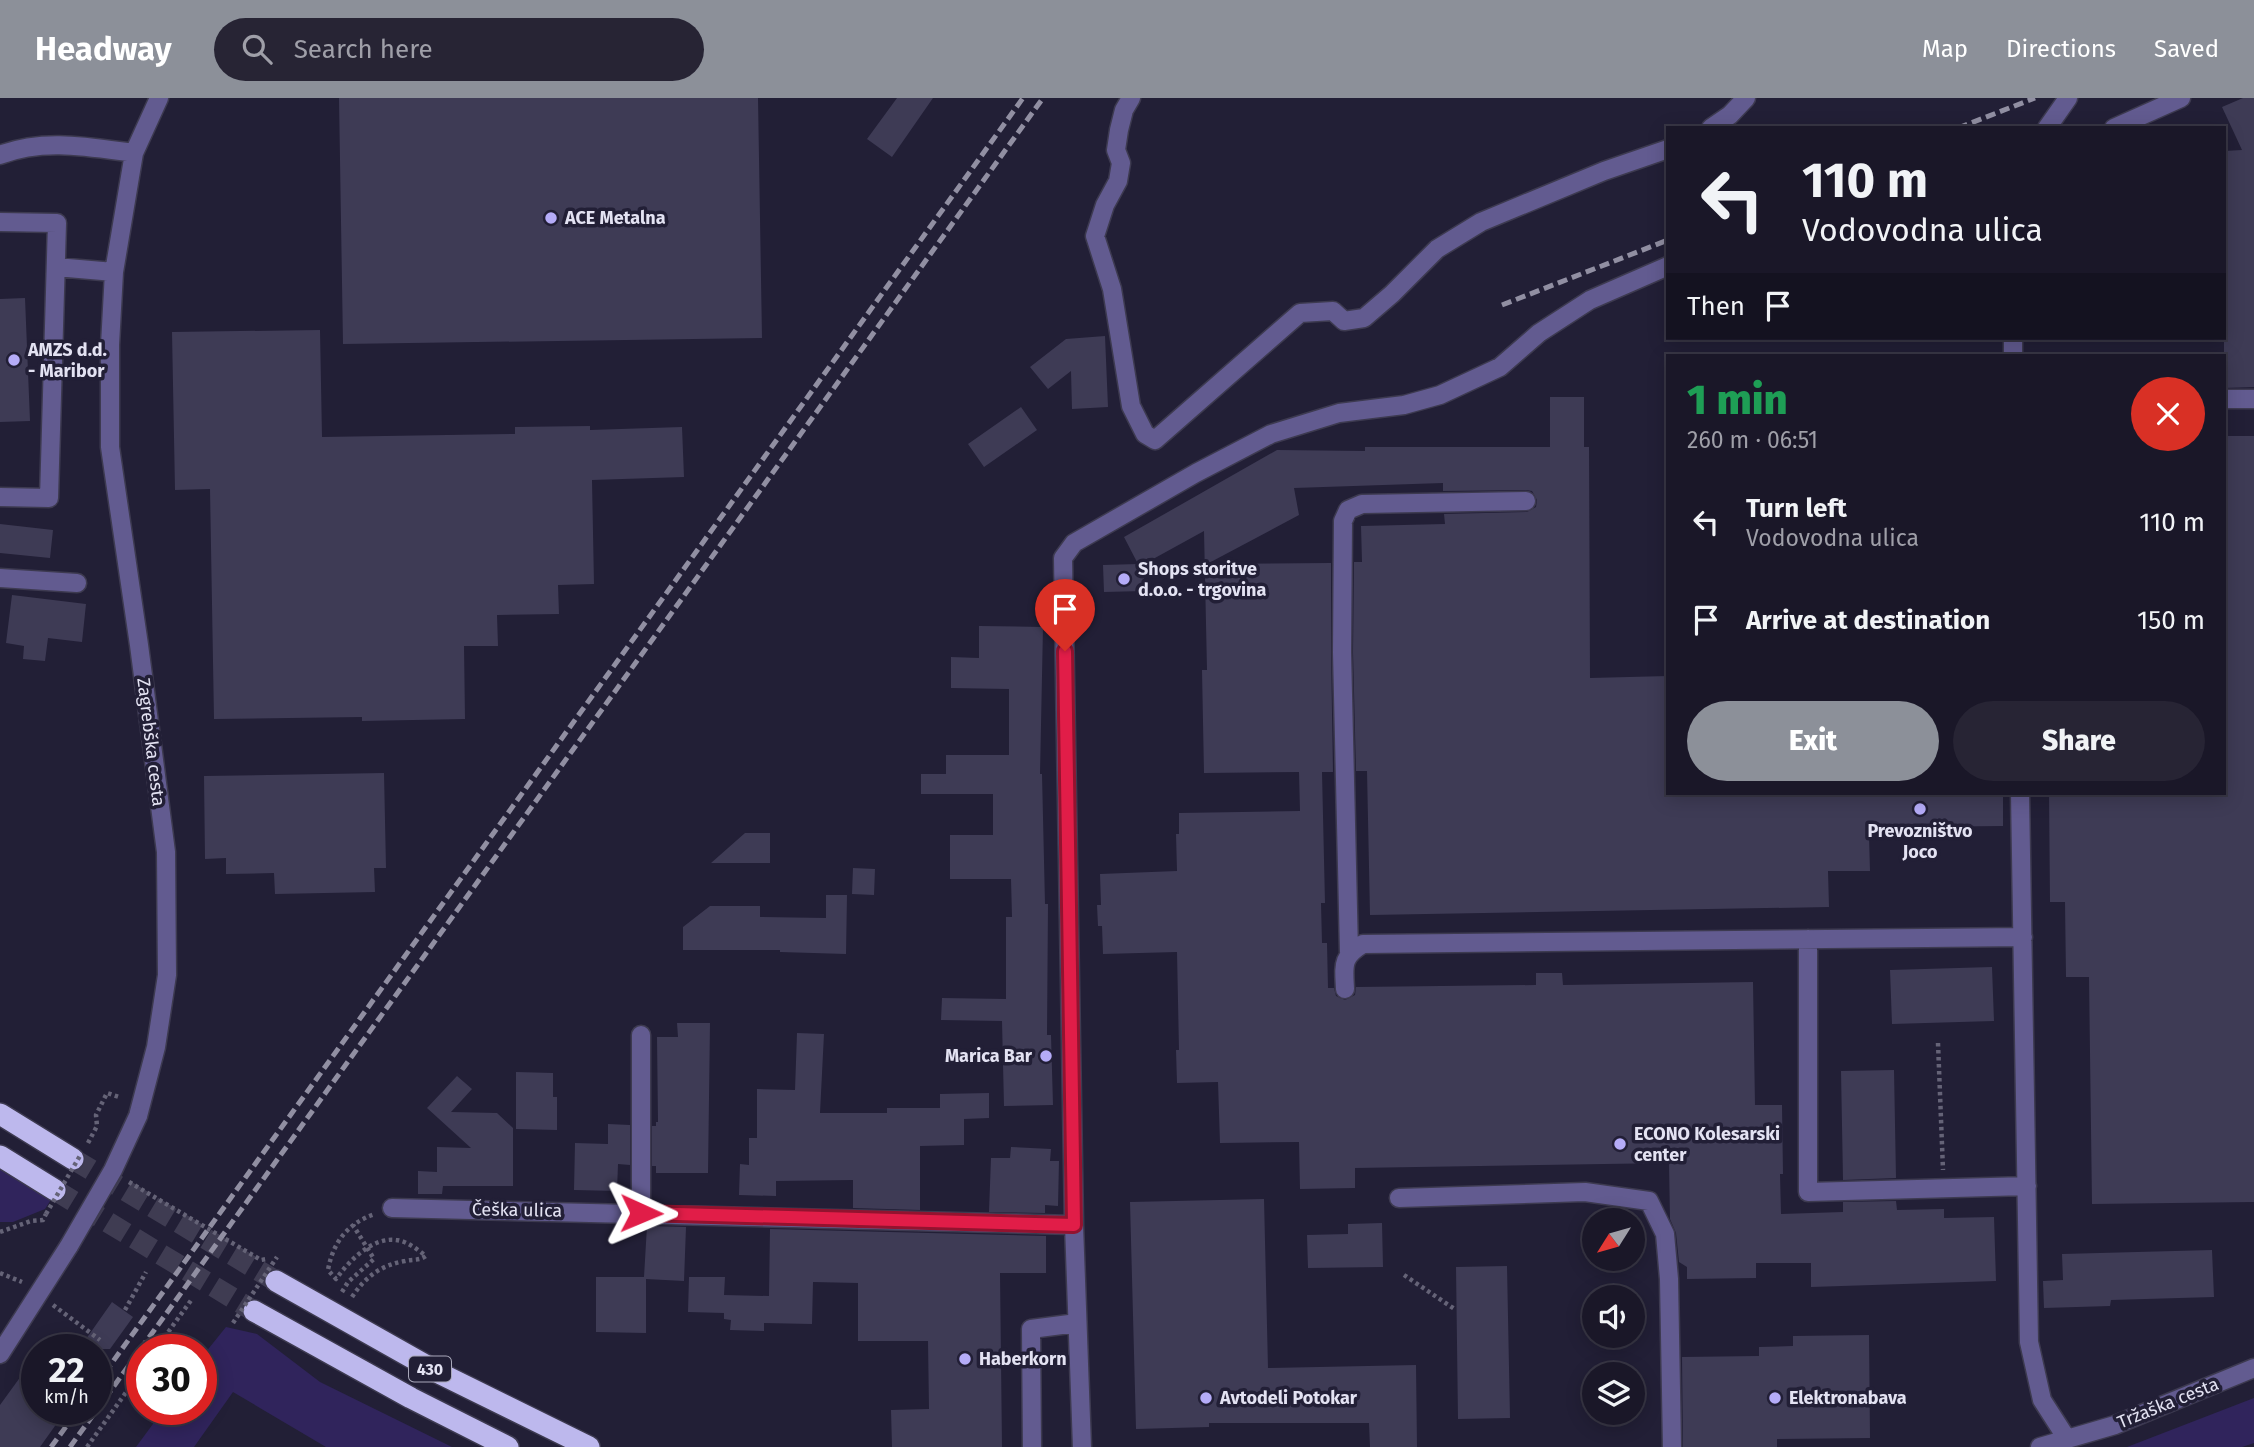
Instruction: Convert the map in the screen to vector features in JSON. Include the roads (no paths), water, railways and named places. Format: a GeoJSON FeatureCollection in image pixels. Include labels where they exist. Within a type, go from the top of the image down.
{"type":"FeatureCollection","features":[{"type":"Feature","properties":{"kind":"highway"},"geometry":{"type":"LineString","coordinates":[[0,1114],[82,1158]]}},
{"type":"Feature","properties":{"kind":"highway"},"geometry":{"type":"LineString","coordinates":[[0,1156],[55,1191]]}},
{"type":"Feature","properties":{"kind":"highway","name":"430"},"geometry":{"type":"LineString","coordinates":[[276,1281],[441,1374],[589,1447]]}},
{"type":"Feature","properties":{"kind":"highway","name":"430"},"geometry":{"type":"LineString","coordinates":[[254,1311],[508,1447]]}},
{"type":"Feature","properties":{"kind":"street","name":"Zagrebška cesta"},"geometry":{"type":"LineString","coordinates":[[3,1343],[69,1246],[113,1170],[138,1116],[156,1047],[167,975],[166,852],[110,447],[110,345],[114,272],[134,153],[159,98]]}},
{"type":"Feature","properties":{"kind":"street"},"geometry":{"type":"LineString","coordinates":[[1131,98],[1124,110],[1117,140],[1116,150],[1121,163],[1118,181],[1105,205],[1095,236],[1112,289],[1131,406],[1145,433],[1155,440],[1300,313],[1333,311],[1344,321],[1364,318],[1437,249],[1481,222],[1605,171],[1666,150]]}},
{"type":"Feature","properties":{"kind":"street"},"geometry":{"type":"LineString","coordinates":[[1714,126],[1730,115],[1746,98]]}},
{"type":"Feature","properties":{"kind":"street"},"geometry":{"type":"LineString","coordinates":[[2047,126],[2068,98]]}},
{"type":"Feature","properties":{"kind":"street"},"geometry":{"type":"LineString","coordinates":[[2118,126],[2181,98]]}},
{"type":"Feature","properties":{"kind":"street"},"geometry":{"type":"LineString","coordinates":[[0,155],[17,149],[65,144],[134,153]]}},
{"type":"Feature","properties":{"kind":"street"},"geometry":{"type":"LineString","coordinates":[[0,222],[57,223],[49,498],[0,497]]}},
{"type":"Feature","properties":{"kind":"street"},"geometry":{"type":"LineString","coordinates":[[56,267],[114,272]]}},
{"type":"Feature","properties":{"kind":"street"},"geometry":{"type":"LineString","coordinates":[[1082,1447],[1074,1225],[1063,558],[1074,543],[1196,473],[1271,434],[1339,413],[1405,405],[1440,395],[1500,367],[1539,333],[1590,300],[1666,267]]}},
{"type":"Feature","properties":{"kind":"street"},"geometry":{"type":"LineString","coordinates":[[2226,399],[2254,399]]}},
{"type":"Feature","properties":{"kind":"street"},"geometry":{"type":"LineString","coordinates":[[1345,989],[1344,964],[1349,952],[1342,652],[1343,521],[1348,510],[1362,504],[1526,501]]}},
{"type":"Feature","properties":{"kind":"street"},"geometry":{"type":"LineString","coordinates":[[0,578],[77,583]]}},
{"type":"Feature","properties":{"kind":"street"},"geometry":{"type":"LineString","coordinates":[[2020,795],[2029,1342],[2042,1400],[2067,1439]]}},
{"type":"Feature","properties":{"kind":"street"},"geometry":{"type":"LineString","coordinates":[[1349,952],[1363,944],[2023,937]]}},
{"type":"Feature","properties":{"kind":"street"},"geometry":{"type":"LineString","coordinates":[[1808,939],[1808,1192],[2027,1186]]}},
{"type":"Feature","properties":{"kind":"street"},"geometry":{"type":"LineString","coordinates":[[641,1035],[641,1213]]}},
{"type":"Feature","properties":{"kind":"street"},"geometry":{"type":"LineString","coordinates":[[1399,1198],[1585,1192],[1649,1200],[1665,1234],[1669,1279],[1672,1447]]}},
{"type":"Feature","properties":{"kind":"street","name":"Češka ulica"},"geometry":{"type":"LineString","coordinates":[[393,1208],[1074,1225]]}},
{"type":"Feature","properties":{"kind":"street"},"geometry":{"type":"LineString","coordinates":[[1032,1447],[1031,1329],[1077,1323]]}},
{"type":"Feature","properties":{"kind":"street","name":"Tržaška cesta"},"geometry":{"type":"LineString","coordinates":[[2040,1447],[2115,1425],[2254,1368]]}},
{"type":"Feature","properties":{"kind":"tunnel"},"geometry":{"type":"LineString","coordinates":[[73,1159],[276,1281]]}},
{"type":"Feature","properties":{"kind":"tunnel"},"geometry":{"type":"LineString","coordinates":[[55,1190],[254,1311]]}},
{"type":"Feature","properties":{"kind":"railway"},"geometry":{"type":"LineString","coordinates":[[112,1363],[1023,98]]}},
{"type":"Feature","properties":{"kind":"railway"},"geometry":{"type":"LineString","coordinates":[[70,1447],[1043,98]]}},
{"type":"Feature","properties":{"kind":"railway"},"geometry":{"type":"LineString","coordinates":[[1963,126],[2035,98]]}},
{"type":"Feature","properties":{"kind":"railway"},"geometry":{"type":"LineString","coordinates":[[1502,305],[1666,241]]}},
{"type":"Feature","properties":{"kind":"railway"},"geometry":{"type":"LineString","coordinates":[[51,1447],[67,1425]]}},
{"type":"Feature","properties":{"kind":"place","name":"ACE Metalna"},"geometry":{"type":"Point","coordinates":[551,218]}},
{"type":"Feature","properties":{"kind":"place","name":"AMZS d.d. - Maribor"},"geometry":{"type":"Point","coordinates":[14,360]}},
{"type":"Feature","properties":{"kind":"place","name":"Shops storitve d.o.o. - trgovina"},"geometry":{"type":"Point","coordinates":[1124,579]}},
{"type":"Feature","properties":{"kind":"place","name":"Prevozništvo Joco"},"geometry":{"type":"Point","coordinates":[1920,809]}},
{"type":"Feature","properties":{"kind":"place","name":"Marica Bar"},"geometry":{"type":"Point","coordinates":[1046,1056]}},
{"type":"Feature","properties":{"kind":"place","name":"ECONO Kolesarski center"},"geometry":{"type":"Point","coordinates":[1620,1144]}},
{"type":"Feature","properties":{"kind":"place","name":"Haberkorn"},"geometry":{"type":"Point","coordinates":[965,1359]}},
{"type":"Feature","properties":{"kind":"place","name":"Avtodeli Potokar"},"geometry":{"type":"Point","coordinates":[1206,1398]}},
{"type":"Feature","properties":{"kind":"place","name":"Elektronabava"},"geometry":{"type":"Point","coordinates":[1775,1398]}}]}
